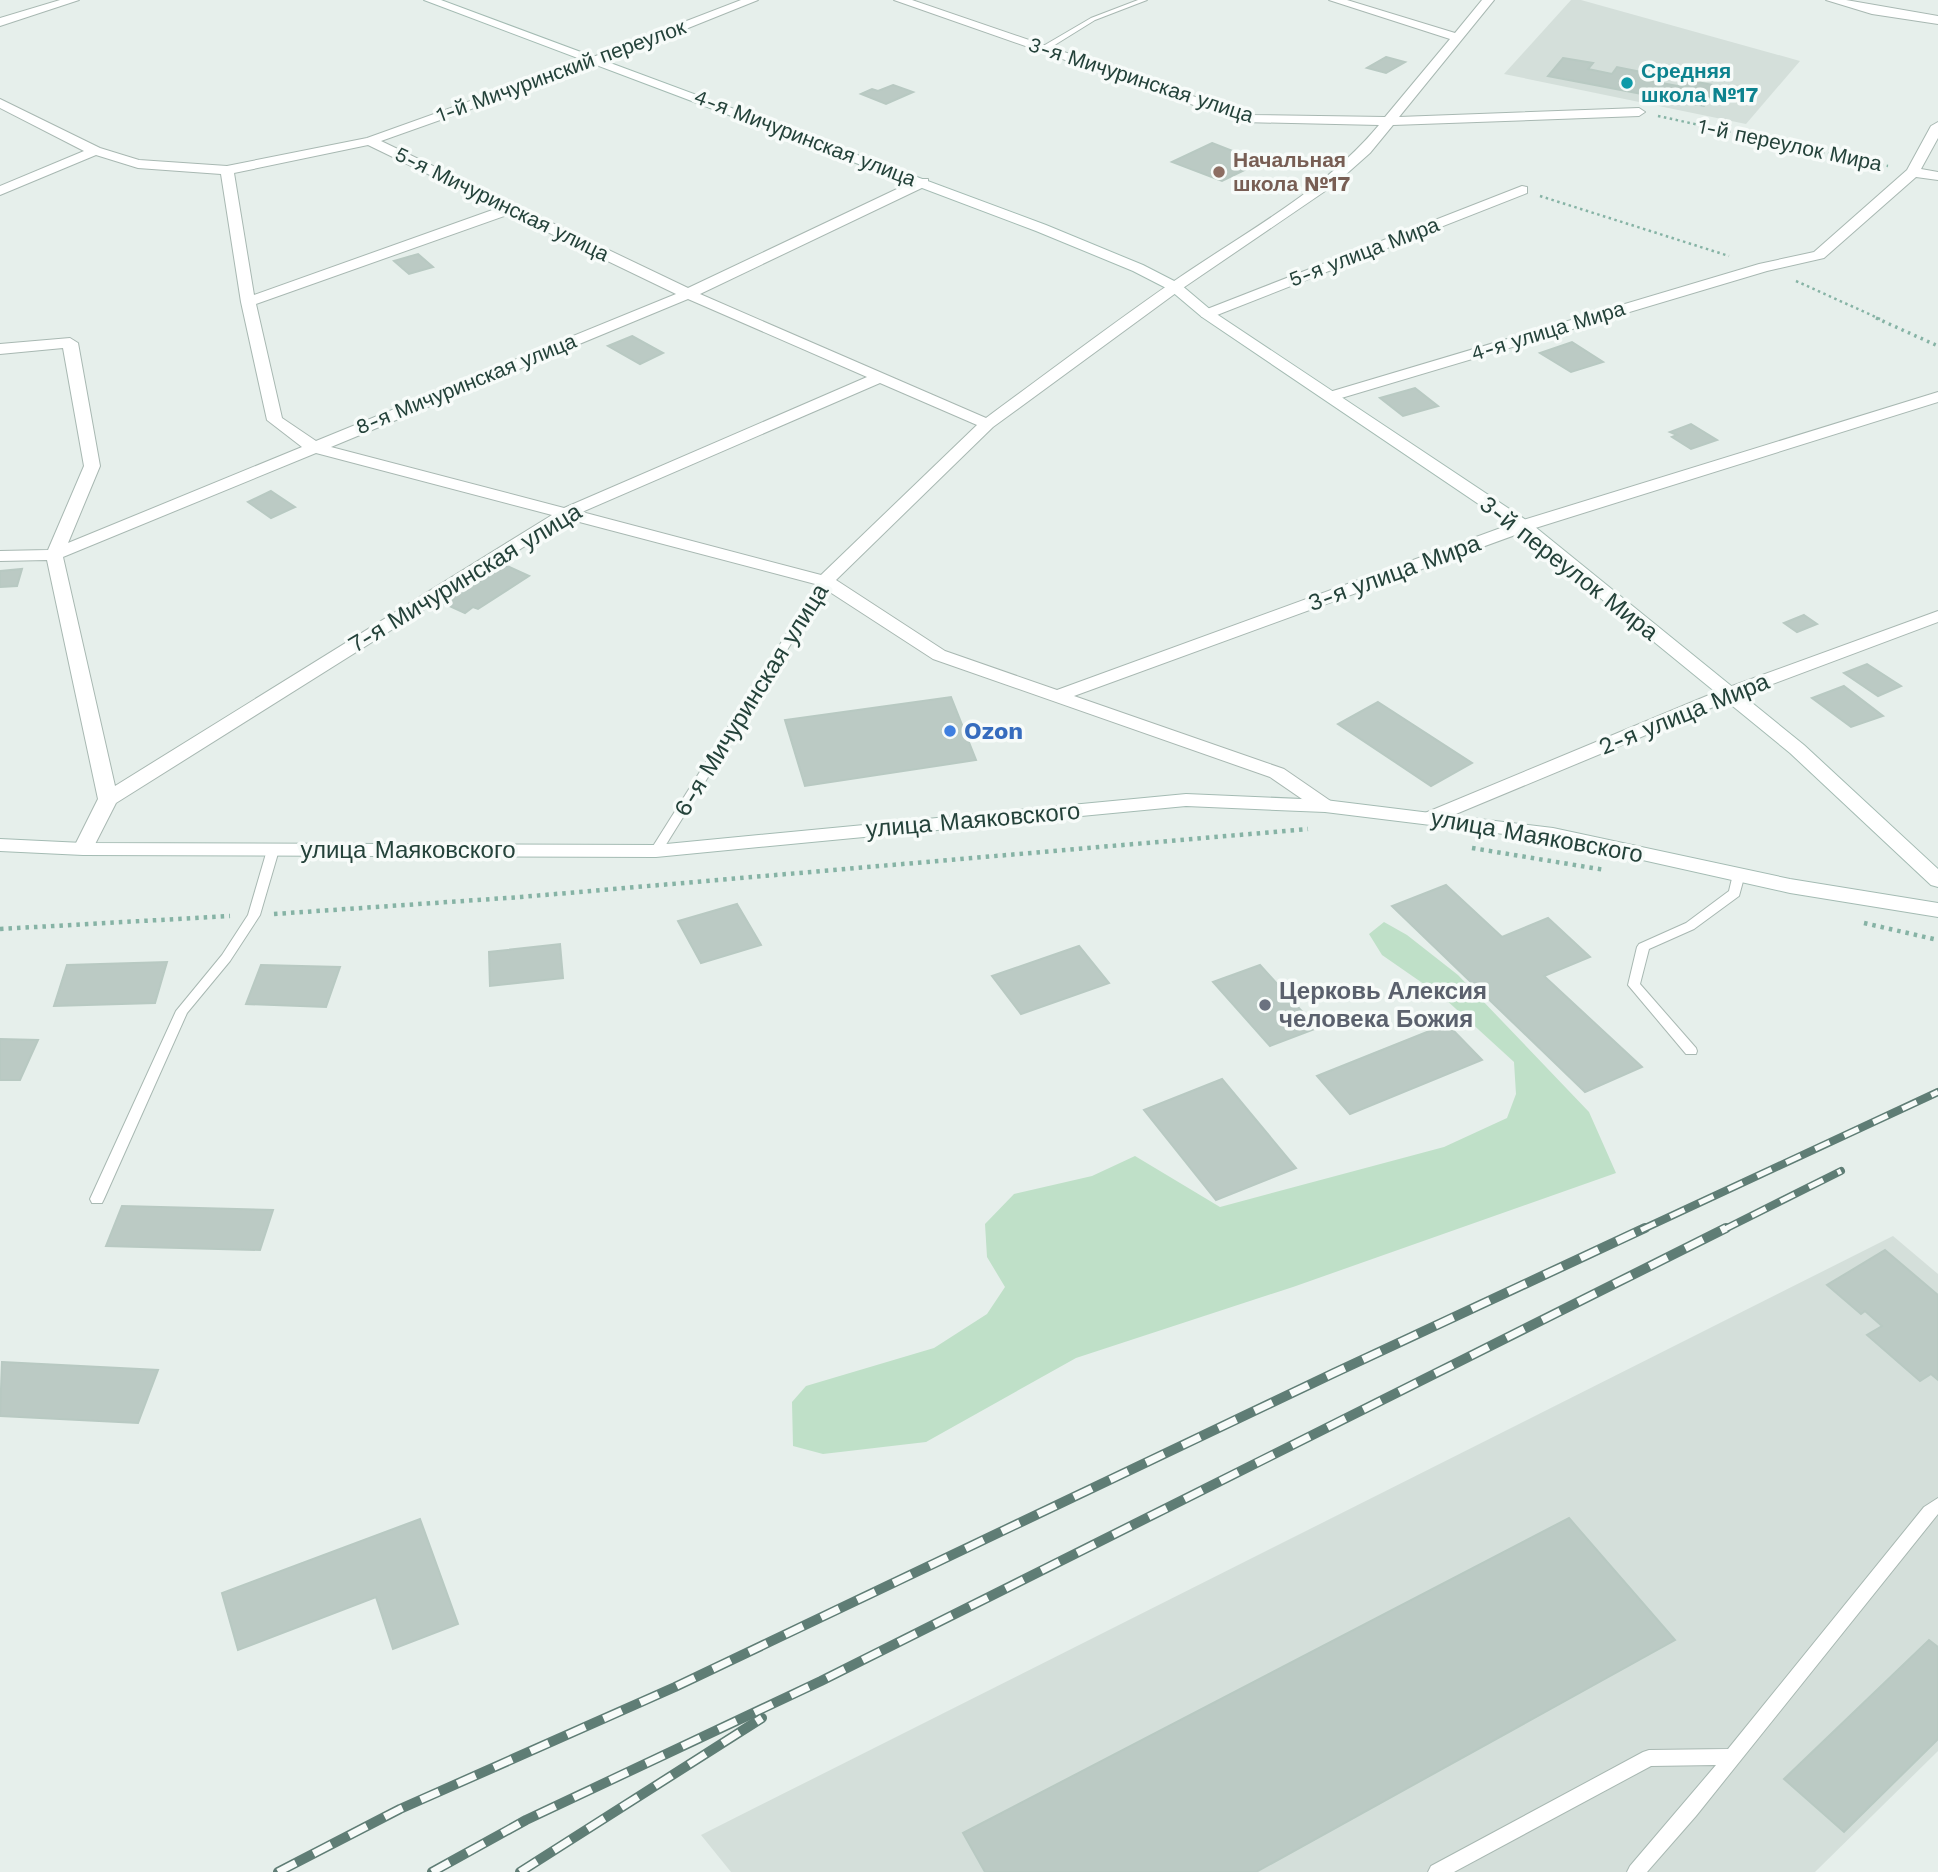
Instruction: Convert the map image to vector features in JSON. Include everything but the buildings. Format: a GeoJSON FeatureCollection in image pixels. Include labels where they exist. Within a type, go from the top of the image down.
{"type":"FeatureCollection","features":[{"type":"Feature","properties":{"kind":"street"},"geometry":{"type":"LineString","coordinates":[[0,22],[72,0]]}},
{"type":"Feature","properties":{"kind":"street","name":"4-я Мичуринская улица"},"geometry":{"type":"LineString","coordinates":[[430,0],[923,182],[1138,268],[1175,287]]}},
{"type":"Feature","properties":{"kind":"street","name":"1-й Мичуринский переулок"},"geometry":{"type":"LineString","coordinates":[[370,141],[597,60],[752,0]]}},
{"type":"Feature","properties":{"kind":"street","name":"3-я Мичуринская улица"},"geometry":{"type":"LineString","coordinates":[[900,0],[1247,119],[1390,121]]}},
{"type":"Feature","properties":{"kind":"street"},"geometry":{"type":"LineString","coordinates":[[1335,0],[1459,38]]}},
{"type":"Feature","properties":{"kind":"street","name":"6-я Мичуринская улица"},"geometry":{"type":"LineString","coordinates":[[825,581],[987,424],[1175,287],[1329,182],[1365,150],[1488,0]]}},
{"type":"Feature","properties":{"kind":"street"},"geometry":{"type":"LineString","coordinates":[[1832,0],[1872,10],[1938,20]]}},
{"type":"Feature","properties":{"kind":"street","name":"5-я Мичуринская улица"},"geometry":{"type":"LineString","coordinates":[[0,103],[95,152],[138,164],[227,170],[370,141],[688,294],[987,424]]}},
{"type":"Feature","properties":{"kind":"street"},"geometry":{"type":"LineString","coordinates":[[1390,121],[1639,112]]}},
{"type":"Feature","properties":{"kind":"street"},"geometry":{"type":"LineString","coordinates":[[1913,172],[1938,126]]}},
{"type":"Feature","properties":{"kind":"street"},"geometry":{"type":"LineString","coordinates":[[0,191],[95,152]]}},
{"type":"Feature","properties":{"kind":"street"},"geometry":{"type":"LineString","coordinates":[[227,170],[248,302],[275,420],[313,447],[825,581],[939,655],[1277,773],[1325,806]]}},
{"type":"Feature","properties":{"kind":"street","name":"1-й переулок Мира"},"geometry":{"type":"LineString","coordinates":[[1913,172],[1938,176]]}},
{"type":"Feature","properties":{"kind":"street","name":"4-я улица Мира"},"geometry":{"type":"LineString","coordinates":[[1332,396],[1764,267],[1819,254],[1913,172]]}},
{"type":"Feature","properties":{"kind":"street","name":"8-я Мичуринская улица"},"geometry":{"type":"LineString","coordinates":[[0,556],[54,555],[688,294],[923,182]]}},
{"type":"Feature","properties":{"kind":"street","name":"5-я улица Мира"},"geometry":{"type":"LineString","coordinates":[[1207,314],[1522,190]]}},
{"type":"Feature","properties":{"kind":"street"},"geometry":{"type":"LineString","coordinates":[[248,302],[512,208]]}},
{"type":"Feature","properties":{"kind":"street","name":"3-й переулок Мира"},"geometry":{"type":"LineString","coordinates":[[1175,287],[1207,314],[1523,526],[1797,749],[1938,880]]}},
{"type":"Feature","properties":{"kind":"street"},"geometry":{"type":"LineString","coordinates":[[0,349],[70,343],[92,467],[54,555],[108,799],[83,849]]}},
{"type":"Feature","properties":{"kind":"street","name":"7-я Мичуринская улица"},"geometry":{"type":"LineString","coordinates":[[108,799],[568,512],[881,377]]}},
{"type":"Feature","properties":{"kind":"street","name":"3-я улица Мира"},"geometry":{"type":"LineString","coordinates":[[1054,697],[1523,526],[1938,397]]}},
{"type":"Feature","properties":{"kind":"street","name":"2-я улица Мира"},"geometry":{"type":"LineString","coordinates":[[1432,817],[1728,694],[1938,616]]}},
{"type":"Feature","properties":{"kind":"street","name":"улица Маяковского"},"geometry":{"type":"LineString","coordinates":[[0,845],[83,849],[656,851],[1186,800],[1325,806],[1432,817],[1553,834],[1790,886],[1938,910]]}},
{"type":"Feature","properties":{"kind":"lane"},"geometry":{"type":"LineString","coordinates":[[1042,49],[1093,19],[1144,0]]}},
{"type":"Feature","properties":{"kind":"lane","name":"6-я Мичуринская улица"},"geometry":{"type":"LineString","coordinates":[[656,851],[825,581]]}},
{"type":"Feature","properties":{"kind":"lane"},"geometry":{"type":"LineString","coordinates":[[97,1199],[182,1011],[226,958],[254,915],[272,850]]}},
{"type":"Feature","properties":{"kind":"lane"},"geometry":{"type":"LineString","coordinates":[[1690,1051],[1633,985],[1643,947],[1690,926],[1735,893],[1739,874]]}},
{"type":"Feature","properties":{"kind":"lane"},"geometry":{"type":"LineString","coordinates":[[1636,1872],[1733,1757],[1929,1512],[1938,1505]]}},
{"type":"Feature","properties":{"kind":"lane"},"geometry":{"type":"LineString","coordinates":[[1437,1872],[1648,1758],[1733,1757]]}},
{"type":"Feature","properties":{"kind":"path","name":"1-й переулок Мира"},"geometry":{"type":"LineString","coordinates":[[1639,112],[1913,172]]}},
{"type":"Feature","properties":{"kind":"path"},"geometry":{"type":"LineString","coordinates":[[0,929],[19,930],[535,896],[1310,828]]}},
{"type":"Feature","properties":{"kind":"path"},"geometry":{"type":"LineString","coordinates":[[1461,846],[1611,871]]}},
{"type":"Feature","properties":{"kind":"path"},"geometry":{"type":"LineString","coordinates":[[1857,921],[1938,940]]}},
{"type":"Feature","properties":{"kind":"shaded area"},"geometry":{"type":"Polygon","coordinates":[[[1571,0],[1581,0],[1800,61],[1746,124],[1504,74],[1571,0]]]}},
{"type":"Feature","properties":{"kind":"shaded area"},"geometry":{"type":"Polygon","coordinates":[[[1893,1236],[1938,1274],[1938,1751],[1815,1872],[731,1872],[701,1835],[1893,1236]]]}},
{"type":"Feature","properties":{"kind":"green space"},"geometry":{"type":"Polygon","coordinates":[[[1384,922],[1407,935],[1458,975],[1589,1112],[1616,1173],[1293,1287],[1076,1358],[926,1442],[823,1454],[793,1446],[792,1402],[806,1386],[934,1348],[987,1314],[1005,1287],[987,1257],[985,1224],[1014,1194],[1092,1176],[1135,1156],[1220,1207],[1444,1147],[1507,1118],[1516,1094],[1514,1062],[1444,998],[1382,955],[1369,934],[1384,922]]]}},
{"type":"Feature","properties":{"kind":"railway"},"geometry":{"type":"LineString","coordinates":[[1641,1230],[1938,1092]]}},
{"type":"Feature","properties":{"kind":"railway"},"geometry":{"type":"LineString","coordinates":[[1723,1230],[1841,1171]]}},
{"type":"Feature","properties":{"kind":"railway"},"geometry":{"type":"LineString","coordinates":[[278,1872],[400,1809],[675,1687],[1645,1228]]}},
{"type":"Feature","properties":{"kind":"railway"},"geometry":{"type":"LineString","coordinates":[[432,1872],[526,1820],[821,1681],[1726,1228]]}},
{"type":"Feature","properties":{"kind":"railway"},"geometry":{"type":"LineString","coordinates":[[520,1872],[762,1718]]}},
{"type":"Feature","properties":{"kind":"place","name":"Средняя школа №17"},"geometry":{"type":"Point","coordinates":[1627,83]}},
{"type":"Feature","properties":{"kind":"place","name":"Начальная школа №17"},"geometry":{"type":"Point","coordinates":[1219,172]}},
{"type":"Feature","properties":{"kind":"place","name":"Ozon"},"geometry":{"type":"Point","coordinates":[950,731]}},
{"type":"Feature","properties":{"kind":"place","name":"Церковь Алексия человека Божия"},"geometry":{"type":"Point","coordinates":[1265,1005]}}]}
